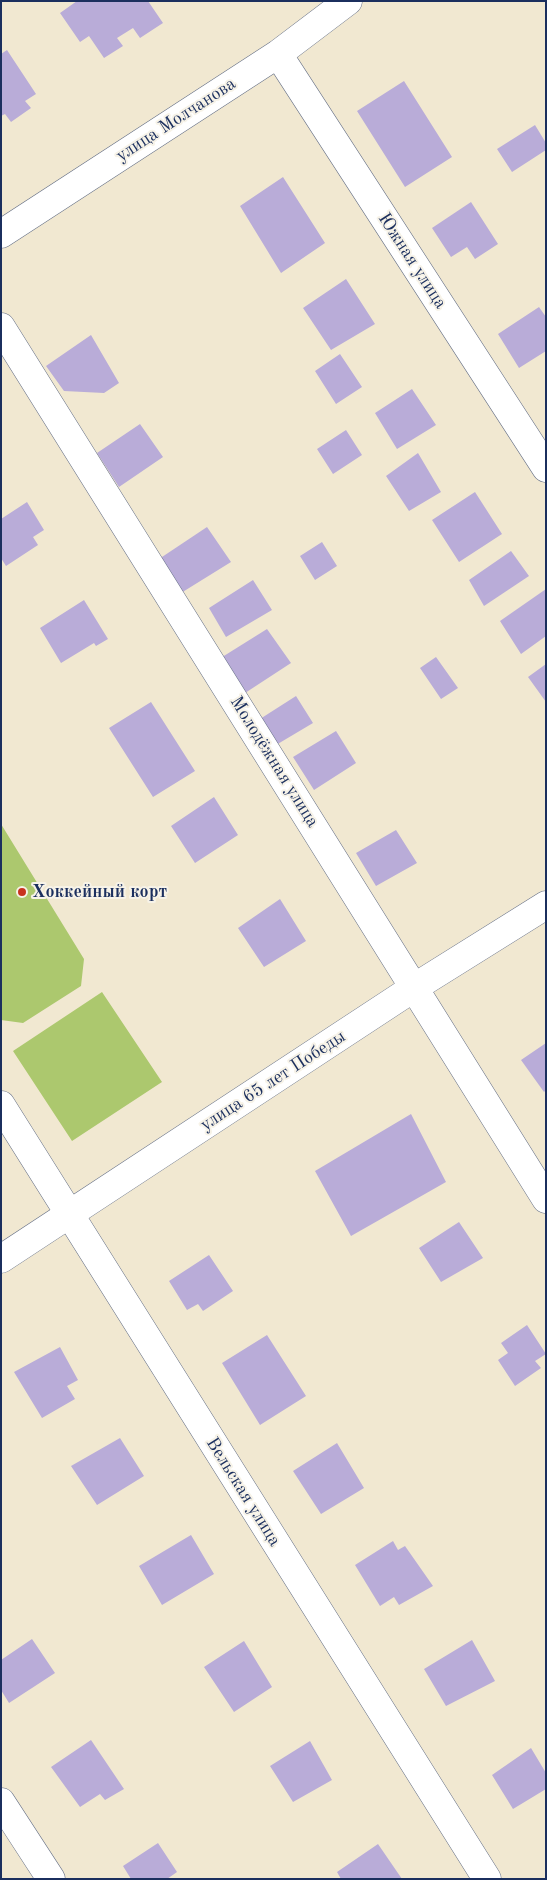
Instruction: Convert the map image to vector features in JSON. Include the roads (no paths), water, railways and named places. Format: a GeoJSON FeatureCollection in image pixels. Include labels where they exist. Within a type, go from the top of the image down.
{"type":"FeatureCollection","features":[{"type":"Feature","properties":{"kind":"street","name":"улица Молчанова"},"geometry":{"type":"LineString","coordinates":[[1,234],[278,54],[348,1]]}},
{"type":"Feature","properties":{"kind":"street","name":"Южная улица"},"geometry":{"type":"LineString","coordinates":[[278,54],[546,468]]}},
{"type":"Feature","properties":{"kind":"street","name":"Молодёжная улица"},"geometry":{"type":"LineString","coordinates":[[1,327],[546,1199]]}},
{"type":"Feature","properties":{"kind":"street","name":"улица 65 лет Победы"},"geometry":{"type":"LineString","coordinates":[[1,1259],[415,987],[546,905]]}},
{"type":"Feature","properties":{"kind":"street","name":"Вельская улица"},"geometry":{"type":"LineString","coordinates":[[1,1104],[69,1216],[487,1879]]}},
{"type":"Feature","properties":{"kind":"street"},"geometry":{"type":"LineString","coordinates":[[1,1802],[50,1879]]}},
{"type":"Feature","properties":{"kind":"place","name":"Хоккейный корт"},"geometry":{"type":"Point","coordinates":[22,892]}}]}
